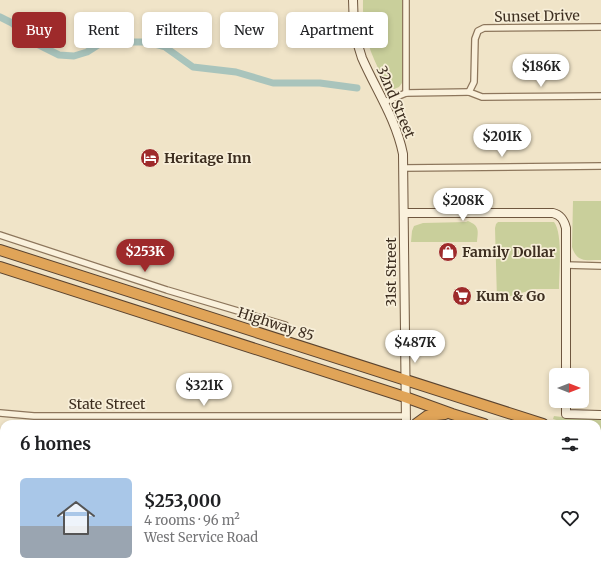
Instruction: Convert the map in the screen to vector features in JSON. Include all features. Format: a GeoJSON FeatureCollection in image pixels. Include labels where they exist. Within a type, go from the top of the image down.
{"type":"FeatureCollection","features":[{"type":"Feature","properties":{"kind":"highway","name":"Highway 85"},"geometry":{"type":"LineString","coordinates":[[0,250],[530,420]]}},
{"type":"Feature","properties":{"kind":"highway"},"geometry":{"type":"LineString","coordinates":[[0,267],[405,397],[471,420]]}},
{"type":"Feature","properties":{"kind":"highway"},"geometry":{"type":"LineString","coordinates":[[422,420],[427,416],[452,414]]}},
{"type":"Feature","properties":{"kind":"main road","name":"32nd Street"},"geometry":{"type":"LineString","coordinates":[[353,0],[354,29],[358,44],[362,57],[396,128],[400,141],[404,168]]}},
{"type":"Feature","properties":{"kind":"main road","name":"31st Street"},"geometry":{"type":"LineString","coordinates":[[404,168],[406,420]]}},
{"type":"Feature","properties":{"kind":"main road"},"geometry":{"type":"LineString","coordinates":[[404,213],[487,212],[557,214],[562,218],[565,224],[566,368]]}},
{"type":"Feature","properties":{"kind":"main road"},"geometry":{"type":"LineString","coordinates":[[566,408],[566,414],[601,415]]}},
{"type":"Feature","properties":{"kind":"street"},"geometry":{"type":"LineString","coordinates":[[406,0],[406,93]]}},
{"type":"Feature","properties":{"kind":"street","name":"Sunset Drive"},"geometry":{"type":"LineString","coordinates":[[470,92],[474,82],[475,39],[478,31],[484,28],[601,27]]}},
{"type":"Feature","properties":{"kind":"street"},"geometry":{"type":"LineString","coordinates":[[384,102],[406,93],[470,92],[482,97],[601,96]]}},
{"type":"Feature","properties":{"kind":"street"},"geometry":{"type":"LineString","coordinates":[[404,168],[601,166]]}},
{"type":"Feature","properties":{"kind":"street"},"geometry":{"type":"LineString","coordinates":[[0,235],[175,292],[285,325]]}},
{"type":"Feature","properties":{"kind":"street"},"geometry":{"type":"LineString","coordinates":[[566,266],[601,266]]}},
{"type":"Feature","properties":{"kind":"street","name":"State Street"},"geometry":{"type":"LineString","coordinates":[[0,413],[34,416],[406,420]]}},
{"type":"Feature","properties":{"kind":"green space"},"geometry":{"type":"Polygon","coordinates":[[[363,0],[402,0],[402,83],[399,87],[392,90],[388,88],[370,48],[388,48],[388,12],[363,12],[363,0]]]}},
{"type":"Feature","properties":{"kind":"green space"},"geometry":{"type":"Polygon","coordinates":[[[573,201],[601,201],[601,260],[583,260],[574,252],[572,247],[573,201]]]}},
{"type":"Feature","properties":{"kind":"green space"},"geometry":{"type":"Polygon","coordinates":[[[468,221],[475,225],[477,229],[477,242],[411,242],[414,226],[423,223],[468,221]]]}},
{"type":"Feature","properties":{"kind":"green space"},"geometry":{"type":"Polygon","coordinates":[[[498,222],[554,222],[557,227],[560,244],[559,289],[535,289],[497,300],[495,228],[498,222]]]}},
{"type":"Feature","properties":{"kind":"green space"},"geometry":{"type":"Polygon","coordinates":[[[554,416],[601,420],[557,420],[553,419],[554,416]]]}},
{"type":"Feature","properties":{"kind":"waterway"},"geometry":{"type":"LineString","coordinates":[[0,17],[12,23],[31,41],[59,55],[74,56],[87,52],[98,45],[108,42],[147,42],[165,47],[193,67],[236,72],[273,83],[320,83],[357,88]]}},
{"type":"Feature","properties":{"kind":"place","name":"Heritage Inn"},"geometry":{"type":"Point","coordinates":[150,158]}},
{"type":"Feature","properties":{"kind":"place","name":"Family Dollar"},"geometry":{"type":"Point","coordinates":[448,252]}},
{"type":"Feature","properties":{"kind":"place","name":"Kum & Go"},"geometry":{"type":"Point","coordinates":[462,296]}}]}
